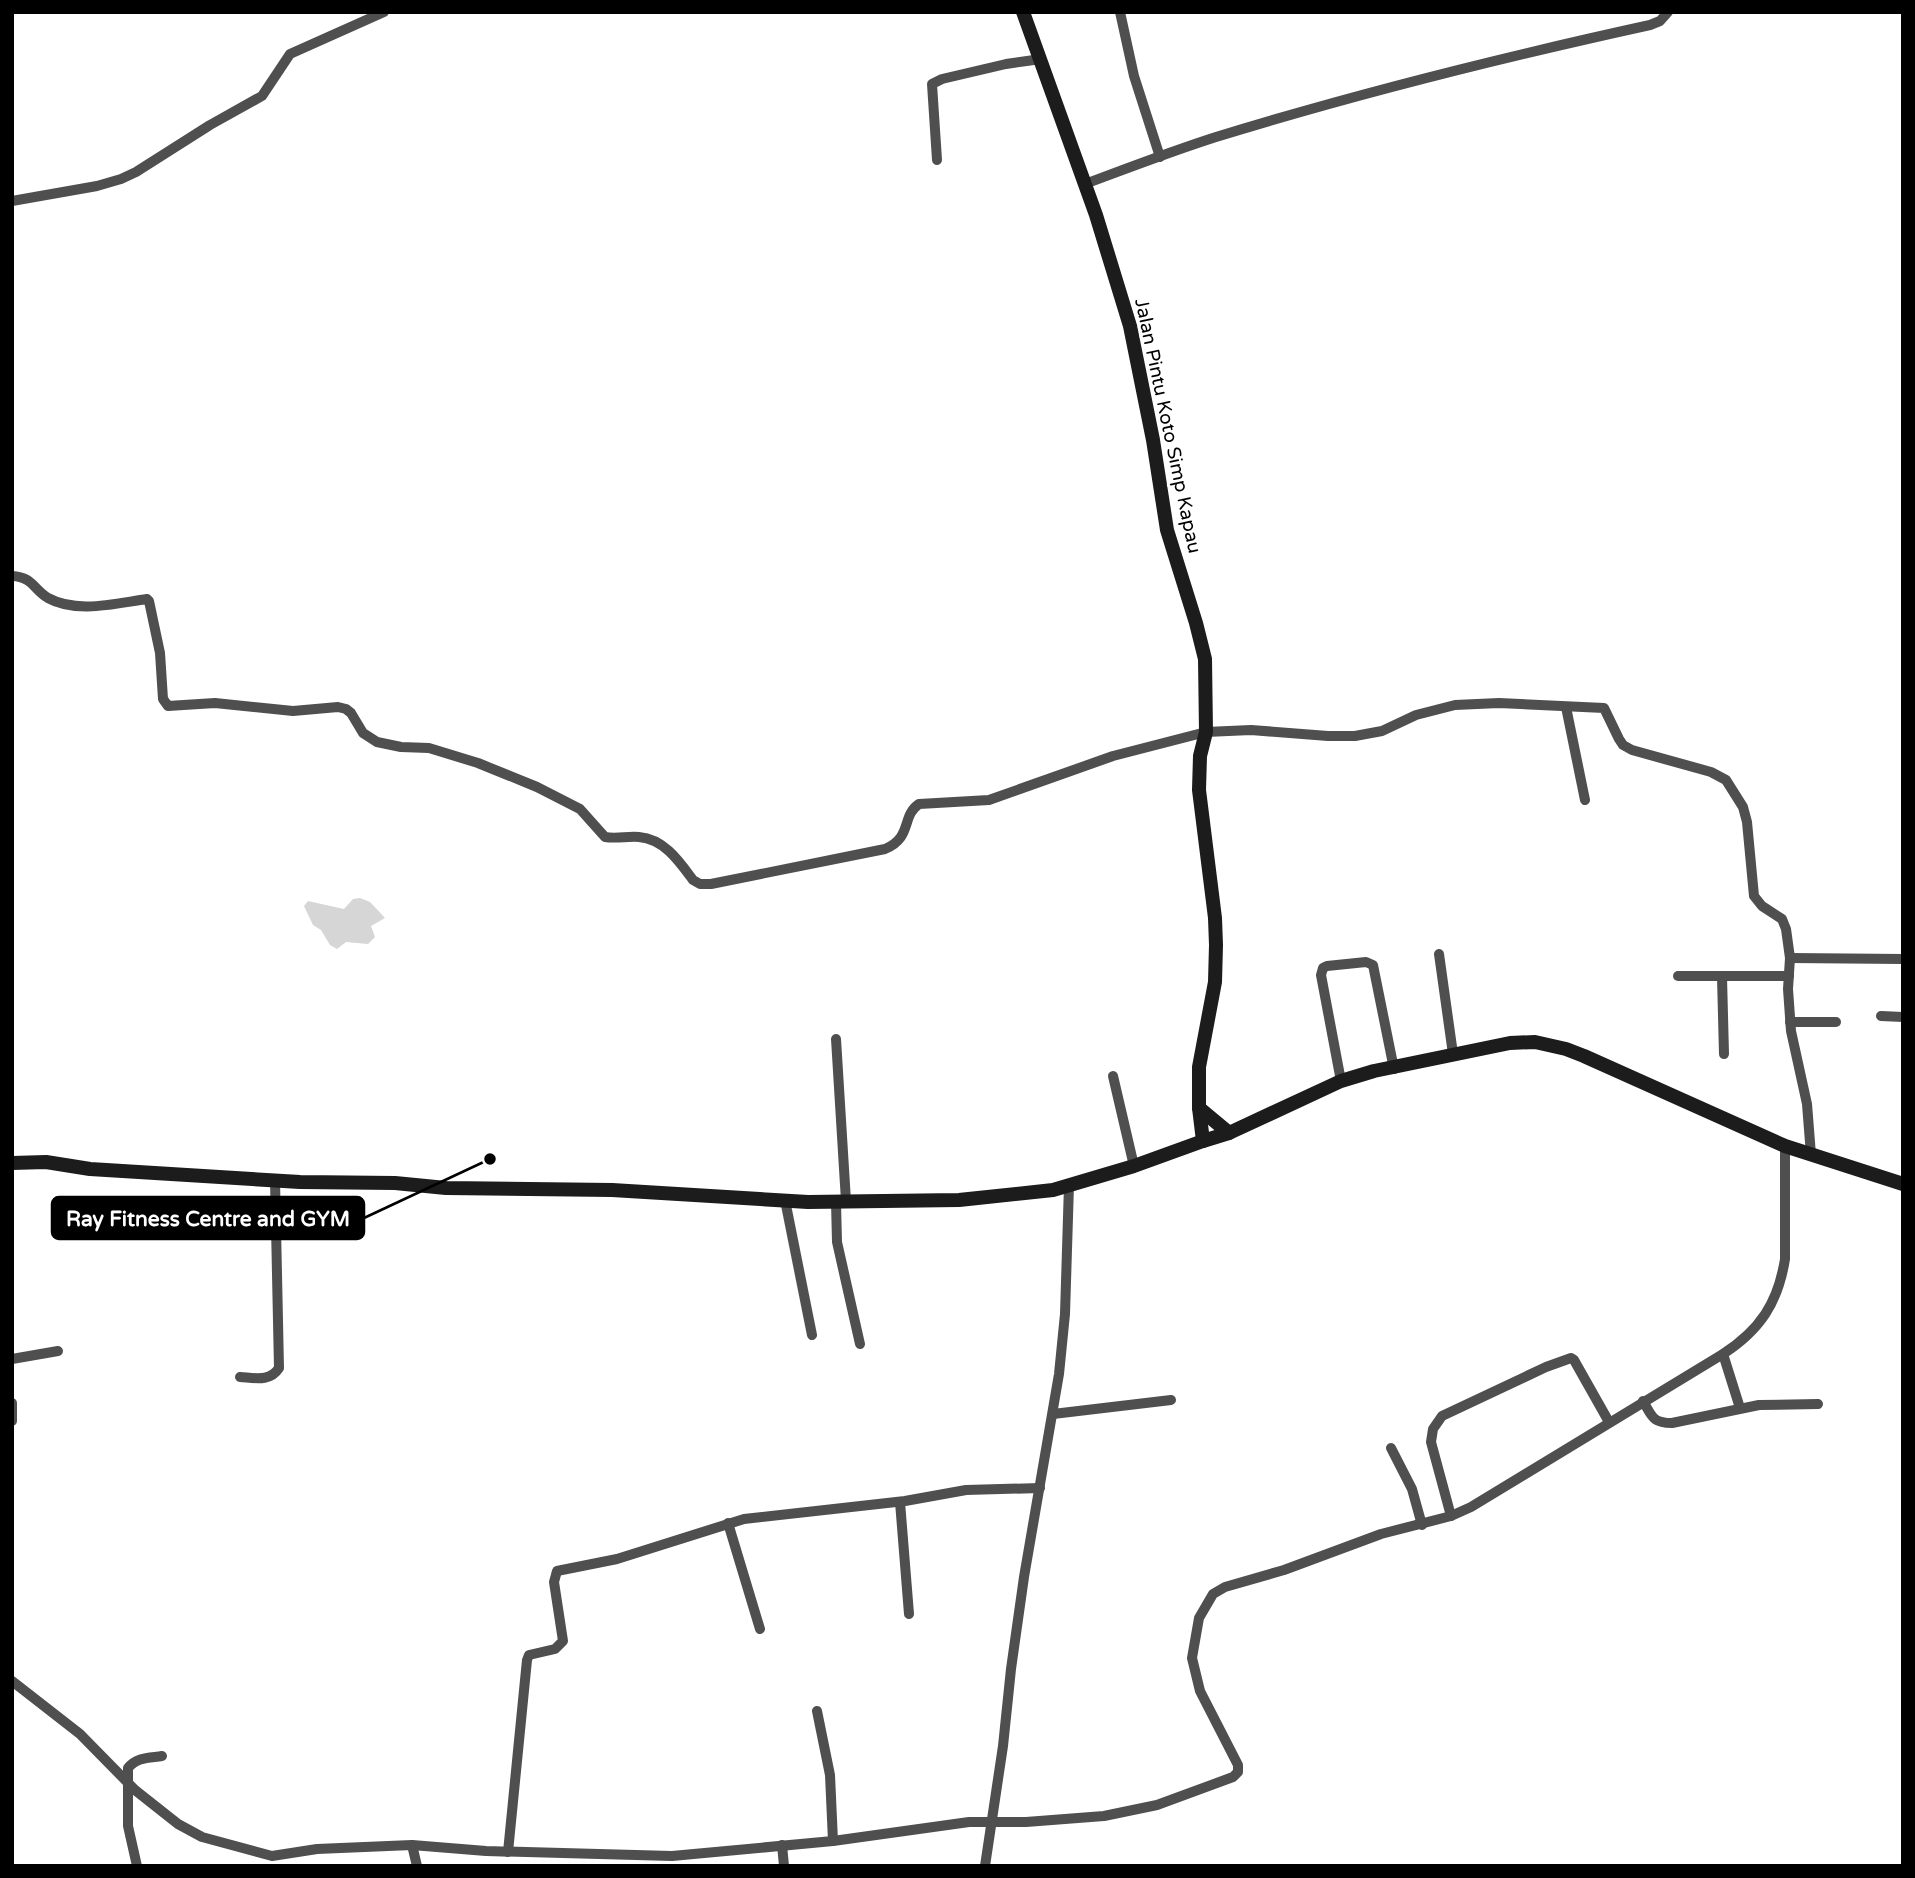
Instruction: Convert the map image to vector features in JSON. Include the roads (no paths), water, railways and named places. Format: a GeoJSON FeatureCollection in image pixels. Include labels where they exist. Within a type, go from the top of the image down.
{"type":"FeatureCollection","features":[{"type":"Feature","properties":{"kind":"street"},"geometry":{"type":"LineString","coordinates":[[12,201],[97,186],[136,172],[262,96],[290,54],[384,12]]}},
{"type":"Feature","properties":{"kind":"street","name":"Jalan Pintu Koto Simp Kapau"},"geometry":{"type":"LineString","coordinates":[[1023,12],[1085,184],[1130,326],[1153,440],[1167,530],[1205,659],[1206,732],[1200,756],[1199,790],[1216,945],[1214,982],[1199,1068],[1199,1108],[1203,1141]]}},
{"type":"Feature","properties":{"kind":"street"},"geometry":{"type":"LineString","coordinates":[[1120,12],[1134,76],[1160,157]]}},
{"type":"Feature","properties":{"kind":"street"},"geometry":{"type":"LineString","coordinates":[[1085,184],[1217,137],[1384,89],[1650,25],[1660,21],[1668,12]]}},
{"type":"Feature","properties":{"kind":"street"},"geometry":{"type":"LineString","coordinates":[[937,160],[932,84],[942,79],[1006,64],[1041,60]]}},
{"type":"Feature","properties":{"kind":"street"},"geometry":{"type":"LineString","coordinates":[[12,576],[25,578],[49,598],[68,604],[86,606],[146,599],[149,601],[160,653],[163,699],[168,706],[215,702],[293,710],[338,707],[345,709],[351,713],[363,733],[377,742],[401,747],[429,748],[478,764],[537,787],[580,809],[606,837],[641,837],[652,840],[664,846],[693,880],[700,884],[885,849],[900,841],[914,807],[919,804],[989,800],[1114,756],[1206,732],[1251,730],[1355,736],[1382,731],[1416,715],[1455,705],[1499,703],[1604,708],[1623,745],[1632,750],[1711,772],[1726,780],[1736,794],[1747,822],[1754,896],[1762,906],[1782,919],[1786,929],[1790,958],[1790,1022],[1807,1104],[1811,1154]]}},
{"type":"Feature","properties":{"kind":"street"},"geometry":{"type":"LineString","coordinates":[[1566,707],[1585,800]]}},
{"type":"Feature","properties":{"kind":"street"},"geometry":{"type":"LineString","coordinates":[[1439,954],[1453,1054]]}},
{"type":"Feature","properties":{"kind":"street"},"geometry":{"type":"LineString","coordinates":[[1790,958],[1903,960]]}},
{"type":"Feature","properties":{"kind":"street"},"geometry":{"type":"LineString","coordinates":[[1341,1081],[1321,975],[1321,971],[1328,967],[1366,962],[1373,965],[1394,1069]]}},
{"type":"Feature","properties":{"kind":"street"},"geometry":{"type":"LineString","coordinates":[[1678,976],[1789,976]]}},
{"type":"Feature","properties":{"kind":"street"},"geometry":{"type":"LineString","coordinates":[[1722,976],[1724,1054]]}},
{"type":"Feature","properties":{"kind":"street"},"geometry":{"type":"LineString","coordinates":[[1881,1016],[1903,1017]]}},
{"type":"Feature","properties":{"kind":"street"},"geometry":{"type":"LineString","coordinates":[[1790,1022],[1836,1022]]}},
{"type":"Feature","properties":{"kind":"street"},"geometry":{"type":"LineString","coordinates":[[836,1039],[841,1201],[837,1242],[860,1344]]}},
{"type":"Feature","properties":{"kind":"street"},"geometry":{"type":"LineString","coordinates":[[12,1163],[46,1162],[90,1169],[275,1180],[395,1183],[446,1188],[600,1189],[744,1199],[841,1201],[983,1198],[1053,1190],[1134,1166],[1229,1133],[1341,1081],[1374,1071],[1510,1043],[1535,1042],[1566,1049],[1785,1146],[1903,1184]]}},
{"type":"Feature","properties":{"kind":"street"},"geometry":{"type":"LineString","coordinates":[[1113,1076],[1134,1166]]}},
{"type":"Feature","properties":{"kind":"street"},"geometry":{"type":"LineString","coordinates":[[1199,1108],[1229,1133]]}},
{"type":"Feature","properties":{"kind":"street"},"geometry":{"type":"LineString","coordinates":[[12,1681],[80,1734],[127,1782],[178,1824],[202,1837],[272,1856],[317,1849],[412,1845],[508,1852],[671,1856],[833,1841],[969,1822],[1027,1822],[1121,1813],[1157,1805],[1233,1777],[1238,1772],[1238,1765],[1200,1691],[1192,1658],[1199,1618],[1213,1594],[1225,1587],[1284,1570],[1381,1535],[1451,1516],[1471,1507],[1723,1354],[1755,1330],[1772,1306],[1782,1278],[1785,1259],[1785,1146]]}},
{"type":"Feature","properties":{"kind":"street"},"geometry":{"type":"LineString","coordinates":[[240,1377],[267,1378],[275,1375],[279,1368],[275,1180]]}},
{"type":"Feature","properties":{"kind":"street"},"geometry":{"type":"LineString","coordinates":[[985,1866],[1022,1590],[1053,1414],[1065,1314],[1069,1185]]}},
{"type":"Feature","properties":{"kind":"street"},"geometry":{"type":"LineString","coordinates":[[785,1200],[813,1335]]}},
{"type":"Feature","properties":{"kind":"street"},"geometry":{"type":"LineString","coordinates":[[12,1359],[58,1352]]}},
{"type":"Feature","properties":{"kind":"street"},"geometry":{"type":"LineString","coordinates":[[1723,1354],[1740,1408]]}},
{"type":"Feature","properties":{"kind":"street"},"geometry":{"type":"LineString","coordinates":[[1451,1516],[1431,1442],[1433,1429],[1442,1416],[1571,1358],[1609,1422]]}},
{"type":"Feature","properties":{"kind":"street"},"geometry":{"type":"LineString","coordinates":[[1053,1414],[1171,1401]]}},
{"type":"Feature","properties":{"kind":"street"},"geometry":{"type":"LineString","coordinates":[[1643,1401],[1654,1419],[1660,1423],[1672,1423],[1759,1405],[1818,1404]]}},
{"type":"Feature","properties":{"kind":"street"},"geometry":{"type":"LineString","coordinates":[[12,1403],[12,1421]]}},
{"type":"Feature","properties":{"kind":"street"},"geometry":{"type":"LineString","coordinates":[[1391,1448],[1412,1489],[1422,1525]]}},
{"type":"Feature","properties":{"kind":"street"},"geometry":{"type":"LineString","coordinates":[[508,1852],[527,1660],[529,1656],[555,1649],[563,1641],[554,1582],[557,1571],[617,1559],[727,1523],[900,1502],[966,1490],[1040,1488]]}},
{"type":"Feature","properties":{"kind":"street"},"geometry":{"type":"LineString","coordinates":[[900,1502],[909,1614]]}},
{"type":"Feature","properties":{"kind":"street"},"geometry":{"type":"LineString","coordinates":[[727,1523],[760,1629]]}},
{"type":"Feature","properties":{"kind":"street"},"geometry":{"type":"LineString","coordinates":[[817,1711],[830,1775],[833,1841]]}},
{"type":"Feature","properties":{"kind":"street"},"geometry":{"type":"LineString","coordinates":[[137,1866],[128,1826],[128,1768],[133,1762],[162,1756]]}},
{"type":"Feature","properties":{"kind":"street"},"geometry":{"type":"LineString","coordinates":[[412,1845],[417,1866]]}},
{"type":"Feature","properties":{"kind":"street"},"geometry":{"type":"LineString","coordinates":[[782,1845],[784,1866]]}},
{"type":"Feature","properties":{"kind":"place","name":"Ray Fitness Centre and GYM"},"geometry":{"type":"Point","coordinates":[490,1159]}}]}
